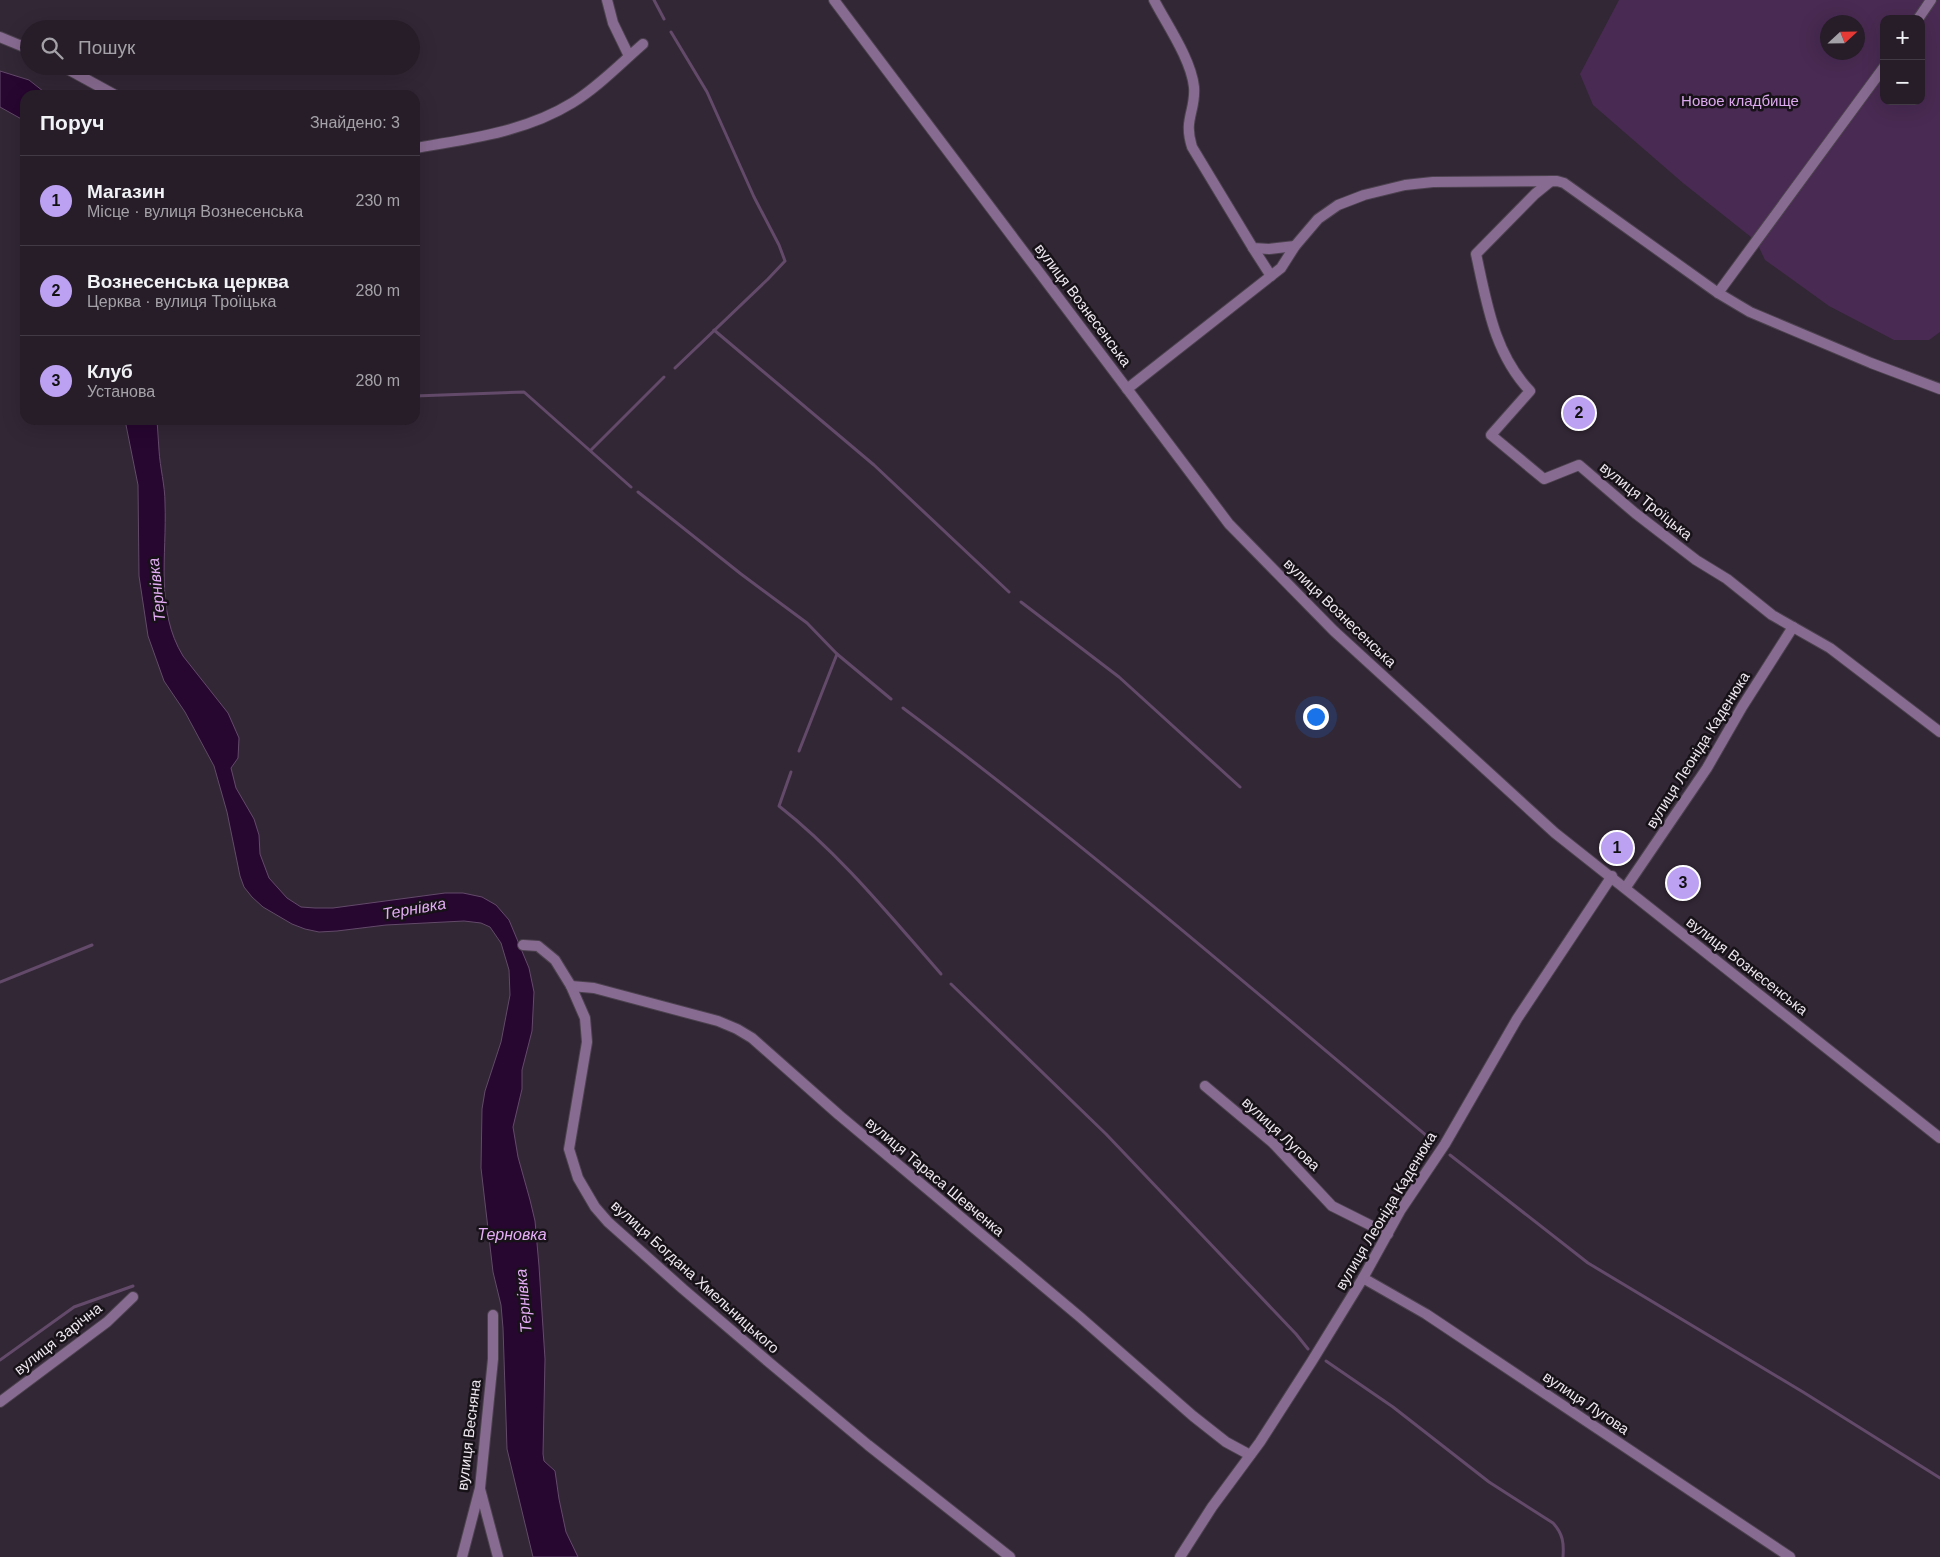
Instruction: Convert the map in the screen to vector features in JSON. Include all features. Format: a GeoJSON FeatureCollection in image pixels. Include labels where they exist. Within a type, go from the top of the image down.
{"type":"FeatureCollection","features":[{"type":"Feature","properties":{"kind":"street"},"geometry":{"type":"LineString","coordinates":[[607,0],[613,23],[629,56]]}},
{"type":"Feature","properties":{"kind":"street","name":"вулиця Вознесенська"},"geometry":{"type":"LineString","coordinates":[[834,0],[1229,524],[1263,560],[1334,631],[1555,833],[1626,887],[1940,1138]]}},
{"type":"Feature","properties":{"kind":"street"},"geometry":{"type":"LineString","coordinates":[[1154,0],[1188,64],[1192,76],[1194,95],[1188,125],[1188,136],[1192,147],[1271,276]]}},
{"type":"Feature","properties":{"kind":"street"},"geometry":{"type":"LineString","coordinates":[[1921,15],[1931,0]]}},
{"type":"Feature","properties":{"kind":"street"},"geometry":{"type":"LineString","coordinates":[[0,37],[20,45]]}},
{"type":"Feature","properties":{"kind":"street"},"geometry":{"type":"LineString","coordinates":[[420,147],[500,133],[541,118],[574,102],[643,44]]}},
{"type":"Feature","properties":{"kind":"street"},"geometry":{"type":"LineString","coordinates":[[1718,293],[1880,72]]}},
{"type":"Feature","properties":{"kind":"street"},"geometry":{"type":"LineString","coordinates":[[78,75],[106,90]]}},
{"type":"Feature","properties":{"kind":"street"},"geometry":{"type":"LineString","coordinates":[[1127,389],[1281,268],[1296,246],[1328,210],[1352,199],[1386,189],[1432,182],[1551,181],[1564,183],[1718,293],[1750,312],[1940,389]]}},
{"type":"Feature","properties":{"kind":"street","name":"вулиця Троїцька"},"geometry":{"type":"LineString","coordinates":[[1551,181],[1535,194],[1476,254],[1492,324],[1499,343],[1516,377],[1530,391],[1491,435],[1544,479],[1579,465],[1634,513],[1696,560],[1727,579],[1772,614],[1811,635],[1830,648],[1940,732]]}},
{"type":"Feature","properties":{"kind":"street"},"geometry":{"type":"LineString","coordinates":[[1253,248],[1269,249],[1296,246]]}},
{"type":"Feature","properties":{"kind":"street","name":"вулиця Леоніда Каденюка"},"geometry":{"type":"LineString","coordinates":[[1626,887],[1707,768],[1742,707],[1793,627]]}},
{"type":"Feature","properties":{"kind":"street","name":"вулиця Леоніда Каденюка"},"geometry":{"type":"LineString","coordinates":[[1180,1557],[1287,1401],[1363,1278],[1400,1211],[1445,1144],[1517,1019],[1612,876]]}},
{"type":"Feature","properties":{"kind":"street","name":"вулиця Богдана Хмельницького"},"geometry":{"type":"LineString","coordinates":[[523,944],[538,946],[549,954],[561,969],[585,1018],[587,1042],[569,1149],[578,1178],[595,1207],[608,1222],[669,1277],[770,1364],[868,1445],[1010,1557]]}},
{"type":"Feature","properties":{"kind":"street","name":"вулиця Тараса Шевченка"},"geometry":{"type":"LineString","coordinates":[[570,986],[594,988],[702,1016],[737,1028],[752,1038],[838,1116],[1080,1317],[1192,1416],[1226,1442],[1250,1456]]}},
{"type":"Feature","properties":{"kind":"street","name":"вулиця Лугова"},"geometry":{"type":"LineString","coordinates":[[1205,1086],[1273,1143],[1332,1206],[1388,1234]]}},
{"type":"Feature","properties":{"kind":"street","name":"вулиця Лугова"},"geometry":{"type":"LineString","coordinates":[[1363,1278],[1426,1314],[1790,1557]]}},
{"type":"Feature","properties":{"kind":"street","name":"вулиця Зарічна"},"geometry":{"type":"LineString","coordinates":[[0,1402],[107,1322],[133,1297]]}},
{"type":"Feature","properties":{"kind":"street","name":"вулиця Весняна"},"geometry":{"type":"LineString","coordinates":[[462,1557],[480,1488],[492,1359],[494,1315]]}},
{"type":"Feature","properties":{"kind":"street"},"geometry":{"type":"LineString","coordinates":[[480,1488],[498,1557]]}},
{"type":"Feature","properties":{"kind":"green space","name":"Новое кладбище"},"geometry":{"type":"Polygon","coordinates":[[[1619,0],[1940,0],[1940,332],[1929,340],[1894,340],[1829,306],[1765,260],[1756,241],[1683,183],[1593,105],[1580,74],[1619,0]]]}},
{"type":"Feature","properties":{"kind":"water"},"geometry":{"type":"Polygon","coordinates":[[[0,71],[29,80],[42,90],[20,90],[20,118],[0,107],[0,71]]]}},
{"type":"Feature","properties":{"kind":"water","name":"Терновка"},"geometry":{"type":"Polygon","coordinates":[[[126,425],[157,425],[165,496],[164,582],[169,620],[174,638],[183,656],[228,713],[239,738],[238,758],[231,768],[236,788],[254,819],[259,835],[260,854],[269,878],[287,898],[301,907],[333,908],[445,893],[463,893],[482,897],[496,905],[509,920],[529,968],[534,992],[532,1031],[522,1070],[522,1089],[513,1127],[518,1157],[535,1221],[545,1359],[544,1461],[555,1471],[566,1532],[578,1557],[533,1557],[507,1449],[501,1305],[493,1272],[481,1168],[482,1109],[485,1091],[501,1042],[510,995],[509,970],[501,943],[490,927],[481,923],[464,921],[386,925],[319,932],[305,929],[292,924],[263,907],[244,887],[227,812],[214,766],[185,712],[164,681],[148,636],[139,576],[138,485],[126,425]]]}},
{"type":"Feature","properties":{"kind":"waterway"},"geometry":{"type":"LineString","coordinates":[[654,0],[664,19]]}},
{"type":"Feature","properties":{"kind":"waterway"},"geometry":{"type":"LineString","coordinates":[[671,32],[707,92],[785,261],[675,368]]}},
{"type":"Feature","properties":{"kind":"waterway"},"geometry":{"type":"LineString","coordinates":[[714,330],[874,465],[1009,592]]}},
{"type":"Feature","properties":{"kind":"waterway"},"geometry":{"type":"LineString","coordinates":[[591,450],[664,377]]}},
{"type":"Feature","properties":{"kind":"waterway"},"geometry":{"type":"LineString","coordinates":[[420,396],[524,392],[631,487]]}},
{"type":"Feature","properties":{"kind":"waterway"},"geometry":{"type":"LineString","coordinates":[[638,492],[741,574],[807,623],[837,654],[891,699]]}},
{"type":"Feature","properties":{"kind":"waterway"},"geometry":{"type":"LineString","coordinates":[[1021,602],[1119,677],[1240,787]]}},
{"type":"Feature","properties":{"kind":"waterway"},"geometry":{"type":"LineString","coordinates":[[799,751],[837,654]]}},
{"type":"Feature","properties":{"kind":"waterway"},"geometry":{"type":"LineString","coordinates":[[903,708],[1039,813],[1434,1142]]}},
{"type":"Feature","properties":{"kind":"waterway"},"geometry":{"type":"LineString","coordinates":[[791,772],[779,806],[844,865],[941,974]]}},
{"type":"Feature","properties":{"kind":"waterway"},"geometry":{"type":"LineString","coordinates":[[0,982],[92,945]]}},
{"type":"Feature","properties":{"kind":"waterway"},"geometry":{"type":"LineString","coordinates":[[951,984],[1106,1134],[1296,1334],[1308,1349]]}},
{"type":"Feature","properties":{"kind":"waterway"},"geometry":{"type":"LineString","coordinates":[[1450,1155],[1588,1263],[1803,1392],[1940,1478]]}},
{"type":"Feature","properties":{"kind":"waterway"},"geometry":{"type":"LineString","coordinates":[[0,1360],[74,1307],[133,1286]]}},
{"type":"Feature","properties":{"kind":"waterway"},"geometry":{"type":"LineString","coordinates":[[1326,1361],[1393,1407],[1489,1482],[1553,1523],[1562,1539],[1563,1557]]}},
{"type":"Feature","properties":{"kind":"place","name":"Вознесенська церква"},"geometry":{"type":"Point","coordinates":[1579,413]}},
{"type":"Feature","properties":{"kind":"place","name":"Магазин"},"geometry":{"type":"Point","coordinates":[1617,848]}},
{"type":"Feature","properties":{"kind":"place","name":"Клуб"},"geometry":{"type":"Point","coordinates":[1683,883]}},
{"type":"Feature","properties":{"kind":"water label","name":"Тернівка"},"geometry":{"type":"Point","coordinates":[156,590]}},
{"type":"Feature","properties":{"kind":"water label","name":"Тернівка"},"geometry":{"type":"Point","coordinates":[414,908]}},
{"type":"Feature","properties":{"kind":"water label","name":"Тернівка"},"geometry":{"type":"Point","coordinates":[523,1301]}}]}
